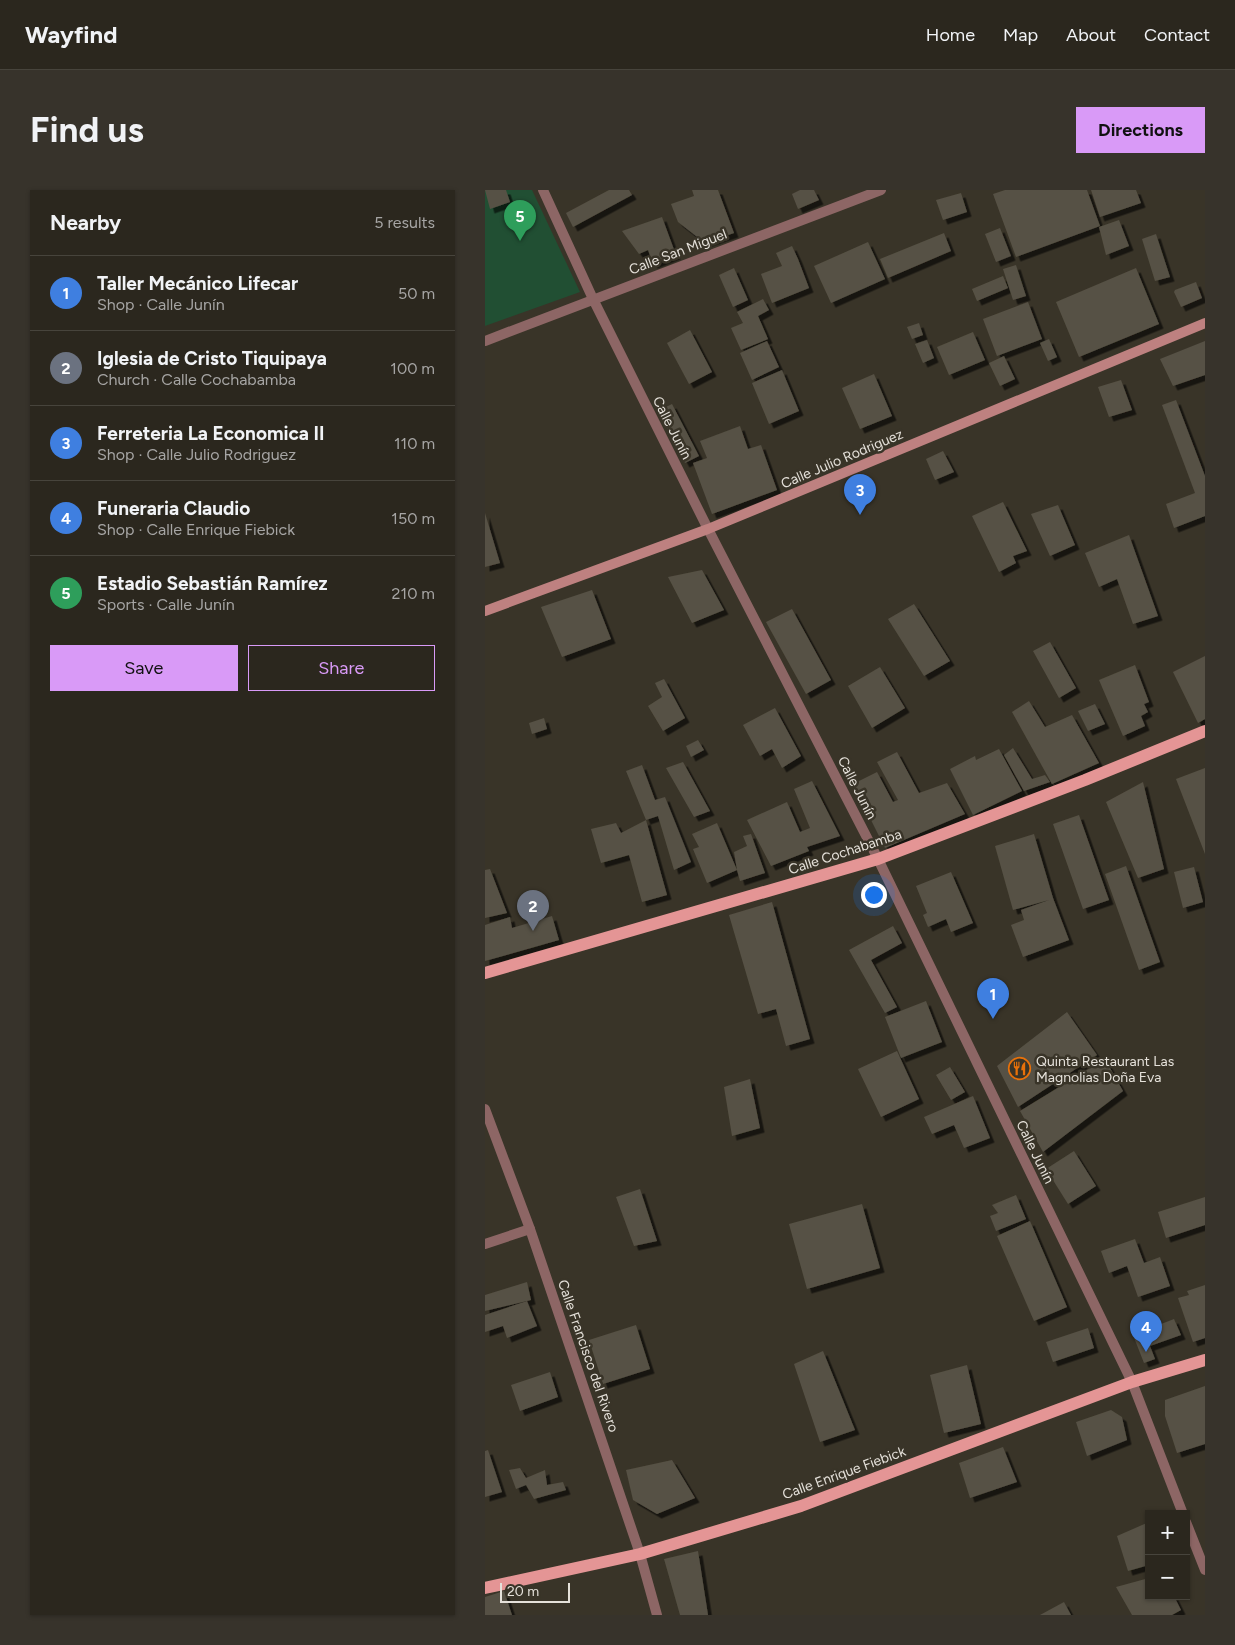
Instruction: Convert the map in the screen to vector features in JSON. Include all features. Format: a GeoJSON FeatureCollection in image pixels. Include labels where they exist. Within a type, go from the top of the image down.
{"type":"FeatureCollection","features":[{"type":"Feature","properties":{"kind":"main road","name":"Calle Julio Rodriguez"},"geometry":{"type":"LineString","coordinates":[[485,611],[708,530],[1205,323]]}},
{"type":"Feature","properties":{"kind":"main road","name":"Calle Cochabamba"},"geometry":{"type":"LineString","coordinates":[[485,973],[878,859],[1085,780],[1205,731]]}},
{"type":"Feature","properties":{"kind":"main road","name":"Calle Enrique Fiebick"},"geometry":{"type":"LineString","coordinates":[[485,1588],[640,1554],[801,1506],[1131,1382],[1205,1360]]}},
{"type":"Feature","properties":{"kind":"street","name":"Calle Junín"},"geometry":{"type":"LineString","coordinates":[[543,190],[593,299],[708,530],[878,859],[1131,1382],[1181,1510]]}},
{"type":"Feature","properties":{"kind":"street","name":"Calle San Miguel"},"geometry":{"type":"LineString","coordinates":[[485,341],[881,190]]}},
{"type":"Feature","properties":{"kind":"street","name":"Calle Francisco del Rivero"},"geometry":{"type":"LineString","coordinates":[[485,1109],[530,1229],[640,1554],[657,1615]]}},
{"type":"Feature","properties":{"kind":"street"},"geometry":{"type":"LineString","coordinates":[[485,1244],[530,1229]]}},
{"type":"Feature","properties":{"kind":"street"},"geometry":{"type":"LineString","coordinates":[[1190,1532],[1205,1570]]}},
{"type":"Feature","properties":{"kind":"green space"},"geometry":{"type":"Polygon","coordinates":[[[485,190],[532,190],[580,292],[485,326],[485,190]]]}},
{"type":"Feature","properties":{"kind":"building"},"geometry":{"type":"Polygon","coordinates":[[[485,190],[506,190],[510,202],[490,209],[485,190]]]}},
{"type":"Feature","properties":{"kind":"building"},"geometry":{"type":"Polygon","coordinates":[[[609,190],[629,190],[632,195],[573,227],[566,213],[609,190]]]}},
{"type":"Feature","properties":{"kind":"building"},"geometry":{"type":"Polygon","coordinates":[[[692,190],[718,190],[734,233],[705,243],[678,222],[671,204],[694,196],[692,190]]]}},
{"type":"Feature","properties":{"kind":"building"},"geometry":{"type":"Polygon","coordinates":[[[800,190],[814,190],[819,200],[798,209],[792,194],[800,190]]]}},
{"type":"Feature","properties":{"kind":"building"},"geometry":{"type":"Polygon","coordinates":[[[1005,190],[1087,190],[1100,226],[1016,257],[993,194],[1005,190]]]}},
{"type":"Feature","properties":{"kind":"building"},"geometry":{"type":"Polygon","coordinates":[[[1091,190],[1136,190],[1141,203],[1100,217],[1091,190]]]}},
{"type":"Feature","properties":{"kind":"building"},"geometry":{"type":"Polygon","coordinates":[[[961,193],[967,212],[943,220],[936,200],[961,193]]]}},
{"type":"Feature","properties":{"kind":"building"},"geometry":{"type":"Polygon","coordinates":[[[662,217],[676,255],[653,264],[648,250],[639,254],[622,231],[662,217]]]}},
{"type":"Feature","properties":{"kind":"building"},"geometry":{"type":"Polygon","coordinates":[[[1119,220],[1129,246],[1106,255],[1099,227],[1119,220]]]}},
{"type":"Feature","properties":{"kind":"building"},"geometry":{"type":"Polygon","coordinates":[[[1000,228],[1011,256],[996,262],[985,234],[1000,228]]]}},
{"type":"Feature","properties":{"kind":"building"},"geometry":{"type":"Polygon","coordinates":[[[944,233],[951,251],[888,278],[880,259],[944,233]]]}},
{"type":"Feature","properties":{"kind":"building"},"geometry":{"type":"Polygon","coordinates":[[[1156,234],[1170,277],[1155,281],[1142,239],[1156,234]]]}},
{"type":"Feature","properties":{"kind":"building"},"geometry":{"type":"Polygon","coordinates":[[[868,242],[885,279],[831,303],[814,266],[868,242]]]}},
{"type":"Feature","properties":{"kind":"building"},"geometry":{"type":"Polygon","coordinates":[[[792,246],[809,288],[772,303],[761,274],[782,266],[776,253],[792,246]]]}},
{"type":"Feature","properties":{"kind":"building"},"geometry":{"type":"Polygon","coordinates":[[[1016,265],[1026,296],[1013,300],[1003,269],[1016,265]]]}},
{"type":"Feature","properties":{"kind":"building"},"geometry":{"type":"Polygon","coordinates":[[[734,268],[748,300],[733,307],[719,275],[734,268]]]}},
{"type":"Feature","properties":{"kind":"building"},"geometry":{"type":"Polygon","coordinates":[[[1136,268],[1159,324],[1079,357],[1056,302],[1136,268]]]}},
{"type":"Feature","properties":{"kind":"building"},"geometry":{"type":"Polygon","coordinates":[[[1003,276],[1008,288],[977,301],[972,289],[1003,276]]]}},
{"type":"Feature","properties":{"kind":"building"},"geometry":{"type":"Polygon","coordinates":[[[1196,282],[1202,298],[1181,307],[1174,292],[1175,290],[1196,282]]]}},
{"type":"Feature","properties":{"kind":"building"},"geometry":{"type":"Polygon","coordinates":[[[763,299],[769,310],[758,316],[768,339],[741,350],[731,328],[743,323],[737,312],[763,299]]]}},
{"type":"Feature","properties":{"kind":"building"},"geometry":{"type":"Polygon","coordinates":[[[1028,302],[1042,339],[997,356],[983,319],[1028,302]]]}},
{"type":"Feature","properties":{"kind":"building"},"geometry":{"type":"Polygon","coordinates":[[[919,323],[923,335],[912,339],[907,327],[919,323]]]}},
{"type":"Feature","properties":{"kind":"building"},"geometry":{"type":"Polygon","coordinates":[[[690,330],[712,372],[689,384],[667,343],[690,330]]]}},
{"type":"Feature","properties":{"kind":"building"},"geometry":{"type":"Polygon","coordinates":[[[973,332],[985,360],[949,375],[937,347],[973,332]]]}},
{"type":"Feature","properties":{"kind":"building"},"geometry":{"type":"Polygon","coordinates":[[[1049,339],[1057,357],[1048,361],[1040,343],[1049,339]]]}},
{"type":"Feature","properties":{"kind":"building"},"geometry":{"type":"Polygon","coordinates":[[[927,340],[934,358],[923,363],[915,344],[927,340]]]}},
{"type":"Feature","properties":{"kind":"building"},"geometry":{"type":"Polygon","coordinates":[[[767,341],[779,367],[752,380],[740,353],[767,341]]]}},
{"type":"Feature","properties":{"kind":"building"},"geometry":{"type":"Polygon","coordinates":[[[1205,341],[1205,375],[1173,386],[1160,359],[1205,341]]]}},
{"type":"Feature","properties":{"kind":"building"},"geometry":{"type":"Polygon","coordinates":[[[1004,356],[1015,379],[1000,386],[989,363],[1004,356]]]}},
{"type":"Feature","properties":{"kind":"building"},"geometry":{"type":"Polygon","coordinates":[[[782,370],[799,411],[769,424],[752,383],[782,370]]]}},
{"type":"Feature","properties":{"kind":"building"},"geometry":{"type":"Polygon","coordinates":[[[874,374],[892,416],[860,429],[842,388],[874,374]]]}},
{"type":"Feature","properties":{"kind":"building"},"geometry":{"type":"Polygon","coordinates":[[[1121,380],[1132,410],[1109,417],[1098,387],[1121,380]]]}},
{"type":"Feature","properties":{"kind":"building"},"geometry":{"type":"Polygon","coordinates":[[[1176,400],[1205,476],[1205,516],[1174,528],[1166,504],[1195,493],[1162,405],[1176,400]]]}},
{"type":"Feature","properties":{"kind":"building"},"geometry":{"type":"Polygon","coordinates":[[[672,404],[699,456],[685,463],[658,411],[672,404]]]}},
{"type":"Feature","properties":{"kind":"building"},"geometry":{"type":"Polygon","coordinates":[[[740,426],[748,449],[761,445],[777,490],[712,514],[693,463],[707,458],[700,441],[740,426]]]}},
{"type":"Feature","properties":{"kind":"building"},"geometry":{"type":"Polygon","coordinates":[[[943,451],[954,472],[935,480],[926,459],[943,451]]]}},
{"type":"Feature","properties":{"kind":"building"},"geometry":{"type":"Polygon","coordinates":[[[1003,502],[1027,551],[1013,556],[1016,563],[999,572],[972,516],[1003,502]]]}},
{"type":"Feature","properties":{"kind":"building"},"geometry":{"type":"Polygon","coordinates":[[[1058,505],[1075,545],[1050,556],[1031,514],[1058,505]]]}},
{"type":"Feature","properties":{"kind":"building"},"geometry":{"type":"Polygon","coordinates":[[[485,513],[500,563],[485,567],[485,513]]]}},
{"type":"Feature","properties":{"kind":"building"},"geometry":{"type":"Polygon","coordinates":[[[1129,535],[1158,616],[1133,624],[1117,579],[1099,587],[1085,553],[1129,535]]]}},
{"type":"Feature","properties":{"kind":"building"},"geometry":{"type":"Polygon","coordinates":[[[702,570],[724,610],[692,623],[668,577],[702,570]]]}},
{"type":"Feature","properties":{"kind":"building"},"geometry":{"type":"Polygon","coordinates":[[[592,590],[611,639],[562,657],[541,607],[592,590]]]}},
{"type":"Feature","properties":{"kind":"building"},"geometry":{"type":"Polygon","coordinates":[[[914,604],[950,661],[924,676],[888,619],[914,604]]]}},
{"type":"Feature","properties":{"kind":"building"},"geometry":{"type":"Polygon","coordinates":[[[792,609],[831,680],[806,694],[766,622],[792,609]]]}},
{"type":"Feature","properties":{"kind":"building"},"geometry":{"type":"Polygon","coordinates":[[[1050,642],[1076,688],[1059,698],[1033,651],[1050,642]]]}},
{"type":"Feature","properties":{"kind":"building"},"geometry":{"type":"Polygon","coordinates":[[[1205,656],[1205,719],[1198,723],[1173,672],[1205,656]]]}},
{"type":"Feature","properties":{"kind":"building"},"geometry":{"type":"Polygon","coordinates":[[[1135,665],[1149,702],[1144,704],[1148,712],[1141,716],[1145,726],[1123,736],[1099,680],[1135,665]]]}},
{"type":"Feature","properties":{"kind":"building"},"geometry":{"type":"Polygon","coordinates":[[[880,667],[905,708],[872,728],[848,686],[880,667]]]}},
{"type":"Feature","properties":{"kind":"building"},"geometry":{"type":"Polygon","coordinates":[[[664,679],[685,718],[663,731],[648,706],[662,697],[655,683],[664,679]]]}},
{"type":"Feature","properties":{"kind":"building"},"geometry":{"type":"Polygon","coordinates":[[[1029,701],[1045,727],[1072,715],[1099,763],[1052,784],[1012,712],[1029,701]]]}},
{"type":"Feature","properties":{"kind":"building"},"geometry":{"type":"Polygon","coordinates":[[[1095,704],[1105,724],[1088,731],[1078,711],[1095,704]]]}},
{"type":"Feature","properties":{"kind":"building"},"geometry":{"type":"Polygon","coordinates":[[[775,708],[801,756],[782,768],[772,749],[760,756],[743,725],[775,708]]]}},
{"type":"Feature","properties":{"kind":"building"},"geometry":{"type":"Polygon","coordinates":[[[544,718],[547,729],[532,734],[529,723],[544,718]]]}},
{"type":"Feature","properties":{"kind":"building"},"geometry":{"type":"Polygon","coordinates":[[[698,740],[704,750],[691,757],[686,746],[698,740]]]}},
{"type":"Feature","properties":{"kind":"building"},"geometry":{"type":"Polygon","coordinates":[[[1013,748],[1032,779],[1045,775],[1050,782],[1024,791],[1004,755],[1013,748]]]}},
{"type":"Feature","properties":{"kind":"building"},"geometry":{"type":"Polygon","coordinates":[[[999,749],[1022,791],[973,815],[950,769],[975,756],[976,760],[999,749]]]}},
{"type":"Feature","properties":{"kind":"building"},"geometry":{"type":"Polygon","coordinates":[[[897,752],[919,793],[947,783],[965,814],[885,848],[853,784],[877,772],[893,802],[898,800],[877,762],[897,752]]]}},
{"type":"Feature","properties":{"kind":"building"},"geometry":{"type":"Polygon","coordinates":[[[683,762],[710,811],[694,817],[666,768],[683,762]]]}},
{"type":"Feature","properties":{"kind":"building"},"geometry":{"type":"Polygon","coordinates":[[[642,765],[655,800],[665,797],[691,862],[674,870],[658,816],[646,820],[626,771],[642,765]]]}},
{"type":"Feature","properties":{"kind":"building"},"geometry":{"type":"Polygon","coordinates":[[[1205,768],[1205,854],[1176,779],[1205,768]]]}},
{"type":"Feature","properties":{"kind":"building"},"geometry":{"type":"Polygon","coordinates":[[[812,781],[840,836],[807,847],[809,851],[771,866],[747,820],[787,802],[800,832],[810,828],[794,789],[812,781]]]}},
{"type":"Feature","properties":{"kind":"building"},"geometry":{"type":"Polygon","coordinates":[[[1143,782],[1164,869],[1138,878],[1106,802],[1143,782]]]}},
{"type":"Feature","properties":{"kind":"building"},"geometry":{"type":"Polygon","coordinates":[[[1079,815],[1109,900],[1083,909],[1053,824],[1079,815]]]}},
{"type":"Feature","properties":{"kind":"building"},"geometry":{"type":"Polygon","coordinates":[[[646,820],[667,895],[642,902],[629,855],[601,863],[591,829],[616,823],[621,833],[646,820]]]}},
{"type":"Feature","properties":{"kind":"building"},"geometry":{"type":"Polygon","coordinates":[[[717,823],[737,870],[707,883],[693,849],[699,847],[692,834],[717,823]]]}},
{"type":"Feature","properties":{"kind":"building"},"geometry":{"type":"Polygon","coordinates":[[[751,834],[765,873],[740,881],[734,852],[747,846],[743,836],[751,834]]]}},
{"type":"Feature","properties":{"kind":"building"},"geometry":{"type":"Polygon","coordinates":[[[1034,834],[1053,898],[1069,940],[1023,957],[1011,925],[1024,920],[1021,910],[1049,900],[1013,910],[995,846],[1034,834]]]}},
{"type":"Feature","properties":{"kind":"building"},"geometry":{"type":"Polygon","coordinates":[[[1126,866],[1160,962],[1139,970],[1105,874],[1126,866]]]}},
{"type":"Feature","properties":{"kind":"building"},"geometry":{"type":"Polygon","coordinates":[[[1194,867],[1203,902],[1183,908],[1174,872],[1194,867]]]}},
{"type":"Feature","properties":{"kind":"building"},"geometry":{"type":"Polygon","coordinates":[[[490,869],[507,913],[485,918],[485,870],[490,869]]]}},
{"type":"Feature","properties":{"kind":"building"},"geometry":{"type":"Polygon","coordinates":[[[951,872],[973,923],[951,932],[946,919],[928,927],[923,915],[927,913],[916,886],[951,872]]]}},
{"type":"Feature","properties":{"kind":"building"},"geometry":{"type":"Polygon","coordinates":[[[772,902],[810,1039],[786,1046],[776,1009],[758,1014],[729,915],[772,902]]]}},
{"type":"Feature","properties":{"kind":"building"},"geometry":{"type":"Polygon","coordinates":[[[552,916],[559,940],[485,961],[485,925],[510,917],[512,928],[552,916]]]}},
{"type":"Feature","properties":{"kind":"building"},"geometry":{"type":"Polygon","coordinates":[[[893,926],[902,943],[871,960],[897,1007],[885,1013],[849,950],[893,926]]]}},
{"type":"Feature","properties":{"kind":"building"},"geometry":{"type":"Polygon","coordinates":[[[926,1001],[942,1042],[901,1058],[885,1017],[926,1001]]]}},
{"type":"Feature","properties":{"kind":"building"},"geometry":{"type":"Polygon","coordinates":[[[1067,1012],[1097,1055],[1018,1107],[997,1066],[1067,1012]]]}},
{"type":"Feature","properties":{"kind":"building"},"geometry":{"type":"Polygon","coordinates":[[[897,1051],[919,1099],[881,1117],[858,1069],[897,1051]]]}},
{"type":"Feature","properties":{"kind":"building"},"geometry":{"type":"Polygon","coordinates":[[[1105,1059],[1123,1091],[1043,1152],[1020,1111],[1105,1059]]]}},
{"type":"Feature","properties":{"kind":"building"},"geometry":{"type":"Polygon","coordinates":[[[950,1067],[965,1092],[951,1100],[936,1075],[950,1067]]]}},
{"type":"Feature","properties":{"kind":"building"},"geometry":{"type":"Polygon","coordinates":[[[750,1079],[760,1128],[732,1136],[724,1087],[750,1079]]]}},
{"type":"Feature","properties":{"kind":"building"},"geometry":{"type":"Polygon","coordinates":[[[973,1096],[990,1138],[964,1148],[954,1125],[932,1134],[924,1117],[973,1096]]]}},
{"type":"Feature","properties":{"kind":"building"},"geometry":{"type":"Polygon","coordinates":[[[1074,1151],[1096,1186],[1068,1204],[1046,1169],[1074,1151]]]}},
{"type":"Feature","properties":{"kind":"building"},"geometry":{"type":"Polygon","coordinates":[[[640,1189],[657,1241],[634,1246],[616,1197],[640,1189]]]}},
{"type":"Feature","properties":{"kind":"building"},"geometry":{"type":"Polygon","coordinates":[[[1016,1195],[1026,1219],[996,1231],[990,1216],[998,1213],[992,1205],[1016,1195]]]}},
{"type":"Feature","properties":{"kind":"building"},"geometry":{"type":"Polygon","coordinates":[[[1205,1197],[1205,1225],[1166,1238],[1158,1212],[1205,1197]]]}},
{"type":"Feature","properties":{"kind":"building"},"geometry":{"type":"Polygon","coordinates":[[[862,1204],[880,1268],[807,1289],[789,1224],[862,1204]]]}},
{"type":"Feature","properties":{"kind":"building"},"geometry":{"type":"Polygon","coordinates":[[[1030,1221],[1067,1307],[1034,1321],[997,1236],[1030,1221]]]}},
{"type":"Feature","properties":{"kind":"building"},"geometry":{"type":"Polygon","coordinates":[[[1135,1239],[1144,1263],[1160,1257],[1170,1286],[1138,1297],[1127,1266],[1109,1273],[1101,1251],[1135,1239]]]}},
{"type":"Feature","properties":{"kind":"building"},"geometry":{"type":"Polygon","coordinates":[[[527,1282],[531,1300],[485,1311],[485,1295],[527,1282]]]}},
{"type":"Feature","properties":{"kind":"building"},"geometry":{"type":"Polygon","coordinates":[[[1205,1285],[1205,1338],[1193,1342],[1178,1298],[1189,1295],[1187,1291],[1205,1285]]]}},
{"type":"Feature","properties":{"kind":"building"},"geometry":{"type":"Polygon","coordinates":[[[527,1301],[537,1326],[507,1338],[503,1326],[485,1332],[485,1315],[527,1301]]]}},
{"type":"Feature","properties":{"kind":"building"},"geometry":{"type":"Polygon","coordinates":[[[1174,1319],[1181,1335],[1150,1346],[1155,1359],[1144,1363],[1133,1335],[1174,1319]]]}},
{"type":"Feature","properties":{"kind":"building"},"geometry":{"type":"Polygon","coordinates":[[[636,1325],[650,1369],[603,1384],[589,1340],[636,1325]]]}},
{"type":"Feature","properties":{"kind":"building"},"geometry":{"type":"Polygon","coordinates":[[[1088,1328],[1094,1348],[1053,1362],[1046,1342],[1088,1328]]]}},
{"type":"Feature","properties":{"kind":"building"},"geometry":{"type":"Polygon","coordinates":[[[823,1351],[855,1430],[820,1442],[794,1364],[823,1351]]]}},
{"type":"Feature","properties":{"kind":"building"},"geometry":{"type":"Polygon","coordinates":[[[967,1365],[981,1424],[944,1433],[930,1375],[967,1365]]]}},
{"type":"Feature","properties":{"kind":"building"},"geometry":{"type":"Polygon","coordinates":[[[550,1372],[558,1397],[520,1411],[511,1385],[550,1372]]]}},
{"type":"Feature","properties":{"kind":"building"},"geometry":{"type":"Polygon","coordinates":[[[1205,1386],[1205,1444],[1177,1453],[1165,1416],[1165,1400],[1205,1386]]]}},
{"type":"Feature","properties":{"kind":"building"},"geometry":{"type":"Polygon","coordinates":[[[1111,1410],[1122,1417],[1127,1440],[1087,1456],[1076,1422],[1111,1410]]]}},
{"type":"Feature","properties":{"kind":"building"},"geometry":{"type":"Polygon","coordinates":[[[1003,1447],[1017,1482],[970,1498],[959,1463],[1003,1447]]]}},
{"type":"Feature","properties":{"kind":"building"},"geometry":{"type":"Polygon","coordinates":[[[488,1450],[502,1492],[485,1497],[485,1451],[488,1450]]]}},
{"type":"Feature","properties":{"kind":"building"},"geometry":{"type":"Polygon","coordinates":[[[672,1460],[695,1498],[657,1514],[633,1500],[626,1470],[672,1460]]]}},
{"type":"Feature","properties":{"kind":"building"},"geometry":{"type":"Polygon","coordinates":[[[520,1468],[526,1478],[545,1470],[547,1485],[563,1482],[566,1490],[534,1499],[526,1485],[516,1489],[509,1470],[520,1468]]]}},
{"type":"Feature","properties":{"kind":"building"},"geometry":{"type":"Polygon","coordinates":[[[1145,1524],[1145,1566],[1128,1571],[1117,1536],[1145,1524]]]}},
{"type":"Feature","properties":{"kind":"building"},"geometry":{"type":"Polygon","coordinates":[[[698,1551],[708,1615],[680,1615],[664,1559],[698,1551]]]}},
{"type":"Feature","properties":{"kind":"building"},"geometry":{"type":"Polygon","coordinates":[[[1145,1579],[1145,1600],[1176,1600],[1181,1610],[1172,1615],[1132,1615],[1116,1587],[1145,1579]]]}},
{"type":"Feature","properties":{"kind":"building"},"geometry":{"type":"Polygon","coordinates":[[[504,1591],[512,1615],[485,1615],[485,1597],[504,1591]]]}},
{"type":"Feature","properties":{"kind":"building"},"geometry":{"type":"Polygon","coordinates":[[[1064,1602],[1071,1615],[1040,1615],[1064,1602]]]}},
{"type":"Feature","properties":{"kind":"place","name":"Estadio Sebastián Ramírez"},"geometry":{"type":"Point","coordinates":[520,241]}},
{"type":"Feature","properties":{"kind":"place","name":"Ferreteria La Economica II"},"geometry":{"type":"Point","coordinates":[860,515]}},
{"type":"Feature","properties":{"kind":"place","name":"Iglesia de Cristo Tiquipaya"},"geometry":{"type":"Point","coordinates":[533,931]}},
{"type":"Feature","properties":{"kind":"place","name":"Taller Mecánico Lifecar"},"geometry":{"type":"Point","coordinates":[993,1019]}},
{"type":"Feature","properties":{"kind":"place","name":"Quinta Restaurant Las Magnolias Doña Eva"},"geometry":{"type":"Point","coordinates":[1020,1069]}},
{"type":"Feature","properties":{"kind":"place","name":"Funeraria Claudio"},"geometry":{"type":"Point","coordinates":[1146,1352]}}]}
